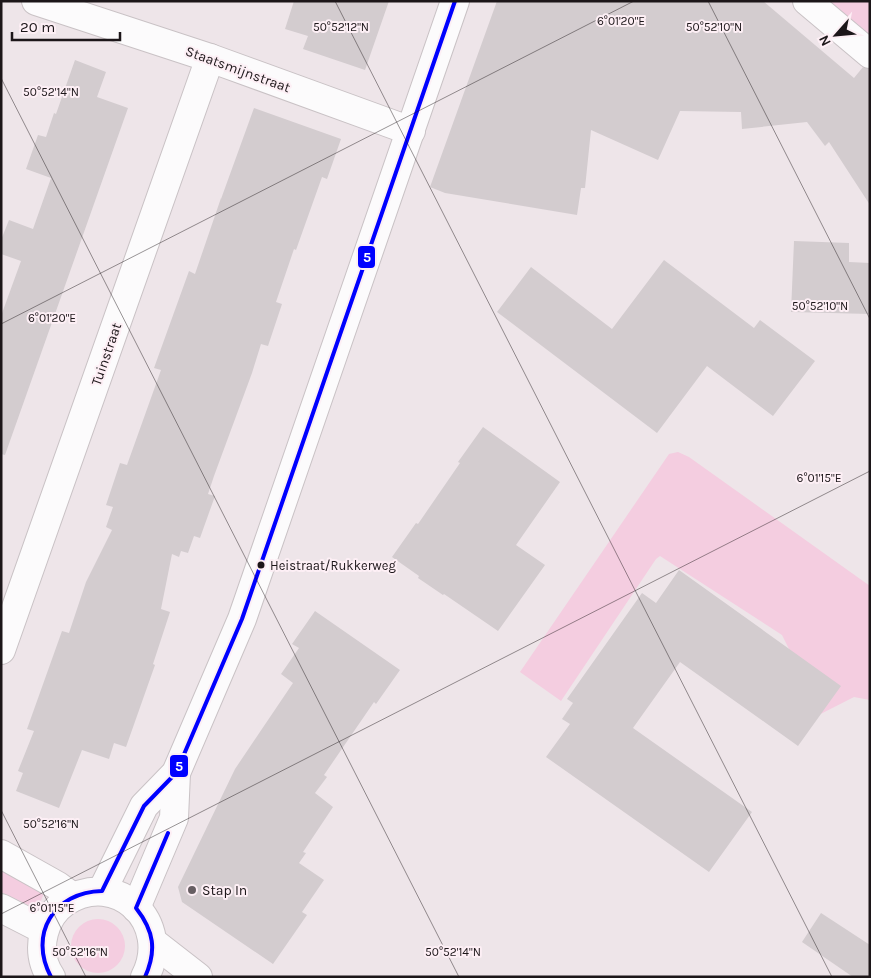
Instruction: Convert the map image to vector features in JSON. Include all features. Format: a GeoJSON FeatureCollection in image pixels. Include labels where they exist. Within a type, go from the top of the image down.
{"type":"FeatureCollection","features":[{"type":"Feature","properties":{"kind":"street","name":"Staatsmijnstraat"},"geometry":{"type":"LineString","coordinates":[[36,1],[210,58],[411,132]]}},
{"type":"Feature","properties":{"kind":"street"},"geometry":{"type":"LineString","coordinates":[[136,908],[174,818],[176,773],[242,619],[455,1]]}},
{"type":"Feature","properties":{"kind":"street"},"geometry":{"type":"LineString","coordinates":[[807,1],[870,54]]}},
{"type":"Feature","properties":{"kind":"street","name":"Tuinstraat"},"geometry":{"type":"LineString","coordinates":[[1,650],[210,58]]}},
{"type":"Feature","properties":{"kind":"street"},"geometry":{"type":"LineString","coordinates":[[102,891],[144,806],[176,773]]}},
{"type":"Feature","properties":{"kind":"street"},"geometry":{"type":"LineString","coordinates":[[1,854],[58,886],[73,897]]}},
{"type":"Feature","properties":{"kind":"street"},"geometry":{"type":"LineString","coordinates":[[51,977],[43,959],[42,944],[44,930],[51,916],[60,905],[73,897],[92,891],[102,891],[121,896],[136,908],[148,923],[153,942],[150,966],[145,977]]}},
{"type":"Feature","properties":{"kind":"street"},"geometry":{"type":"LineString","coordinates":[[1,908],[44,930]]}},
{"type":"Feature","properties":{"kind":"street"},"geometry":{"type":"LineString","coordinates":[[153,942],[198,977]]}},
{"type":"Feature","properties":{"kind":"shaded area"},"geometry":{"type":"Polygon","coordinates":[[[827,1],[870,1],[870,34],[861,30],[827,1]]]}},
{"type":"Feature","properties":{"kind":"shaded area"},"geometry":{"type":"Polygon","coordinates":[[[678,452],[689,457],[870,586],[870,700],[854,697],[797,726],[790,651],[782,635],[660,556],[656,559],[561,701],[520,672],[669,454],[678,452]]]}},
{"type":"Feature","properties":{"kind":"shaded area"},"geometry":{"type":"Polygon","coordinates":[[[1,867],[44,893],[38,908],[1,892],[1,867]]]}},
{"type":"Feature","properties":{"kind":"shaded area"},"geometry":{"type":"Polygon","coordinates":[[[93,919],[103,919],[113,923],[121,931],[125,946],[121,961],[113,969],[103,973],[93,973],[83,969],[75,961],[71,951],[71,941],[75,931],[83,923],[93,919]]]}},
{"type":"Feature","properties":{"kind":"building"},"geometry":{"type":"Polygon","coordinates":[[[294,1],[389,1],[365,70],[303,49],[308,36],[285,29],[294,1]]]}},
{"type":"Feature","properties":{"kind":"building"},"geometry":{"type":"Polygon","coordinates":[[[497,1],[763,1],[854,78],[863,67],[870,69],[870,205],[829,142],[825,146],[807,122],[742,129],[741,112],[680,111],[658,160],[591,130],[585,188],[581,188],[577,215],[445,193],[430,187],[497,1]]]}},
{"type":"Feature","properties":{"kind":"building"},"geometry":{"type":"Polygon","coordinates":[[[75,60],[106,72],[97,97],[128,108],[5,455],[1,454],[1,316],[21,261],[1,254],[1,240],[9,220],[33,229],[51,178],[26,169],[38,135],[46,137],[75,60]]]}},
{"type":"Feature","properties":{"kind":"building"},"geometry":{"type":"Polygon","coordinates":[[[254,108],[341,139],[327,179],[322,177],[296,250],[294,249],[276,302],[282,304],[268,346],[261,344],[208,494],[215,496],[200,538],[194,536],[188,553],[181,551],[179,557],[172,554],[161,609],[170,612],[153,664],[155,665],[126,747],[114,743],[109,759],[82,750],[59,808],[16,791],[23,773],[18,771],[34,731],[27,729],[62,631],[69,633],[86,582],[112,530],[106,527],[113,507],[106,505],[120,463],[127,465],[161,370],[154,368],[189,271],[195,274],[254,108]]]}},
{"type":"Feature","properties":{"kind":"building"},"geometry":{"type":"Polygon","coordinates":[[[794,241],[849,243],[849,262],[870,263],[870,314],[791,312],[794,241]]]}},
{"type":"Feature","properties":{"kind":"building"},"geometry":{"type":"Polygon","coordinates":[[[664,260],[754,328],[760,320],[815,361],[773,416],[707,366],[657,433],[497,312],[531,267],[612,329],[664,260]]]}},
{"type":"Feature","properties":{"kind":"building"},"geometry":{"type":"Polygon","coordinates":[[[483,427],[560,482],[516,545],[545,565],[498,631],[418,578],[419,576],[392,557],[416,523],[418,524],[483,427]]]}},
{"type":"Feature","properties":{"kind":"building"},"geometry":{"type":"Polygon","coordinates":[[[679,570],[841,686],[798,746],[680,662],[633,728],[752,812],[709,872],[546,757],[570,724],[562,719],[573,703],[567,699],[642,593],[656,603],[679,570]]]}},
{"type":"Feature","properties":{"kind":"building"},"geometry":{"type":"Polygon","coordinates":[[[315,611],[400,670],[376,704],[374,702],[324,775],[327,777],[315,793],[333,807],[303,852],[306,853],[299,863],[324,880],[302,912],[307,915],[273,964],[182,902],[178,887],[235,769],[293,683],[281,674],[299,648],[292,644],[315,611]]]}},
{"type":"Feature","properties":{"kind":"building"},"geometry":{"type":"Polygon","coordinates":[[[821,913],[870,945],[870,977],[853,977],[802,942],[821,913]]]}},
{"type":"Feature","properties":{"kind":"transit line","name":"5"},"geometry":{"type":"LineString","coordinates":[[51,977],[45,961],[43,946],[44,931],[50,918],[59,907],[71,899],[85,893],[102,891],[144,806],[176,773],[242,619],[455,1]]}},
{"type":"Feature","properties":{"kind":"transit line","name":"5"},"geometry":{"type":"LineString","coordinates":[[145,977],[151,958],[152,941],[147,925],[136,908],[168,833]]}},
{"type":"Feature","properties":{"kind":"place","name":"Heistraat/Rukkerweg"},"geometry":{"type":"Point","coordinates":[261,565]}},
{"type":"Feature","properties":{"kind":"place","name":"Stap In"},"geometry":{"type":"Point","coordinates":[192,890]}}]}
